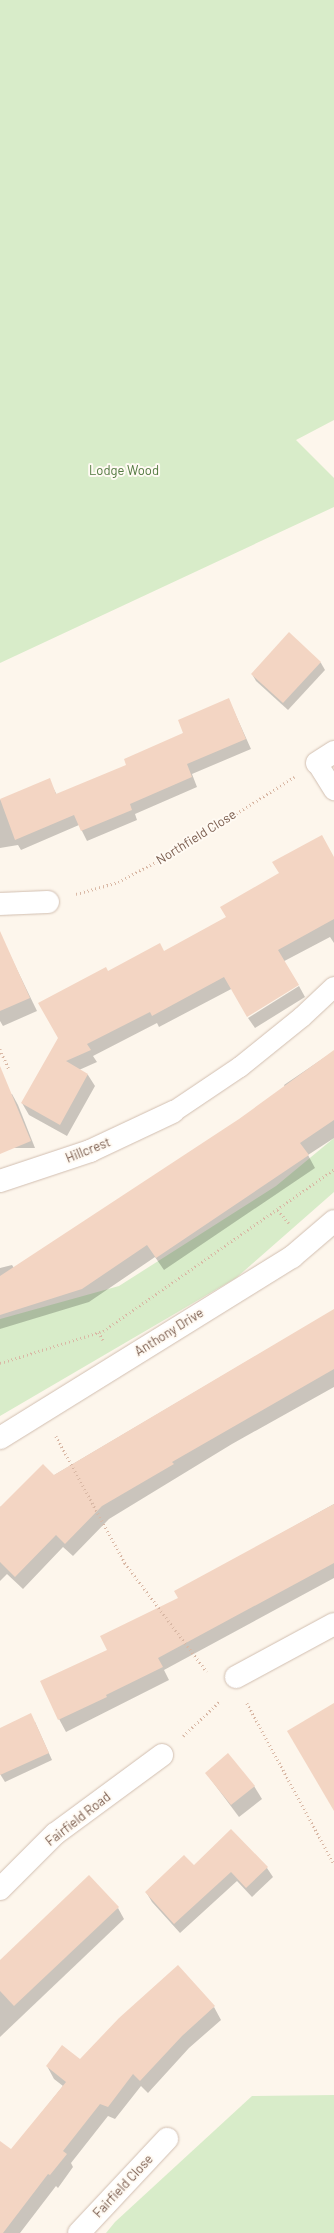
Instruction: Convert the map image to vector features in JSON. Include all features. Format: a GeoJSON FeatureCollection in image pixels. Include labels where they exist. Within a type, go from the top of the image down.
{"type":"FeatureCollection","features":[{"type":"Feature","properties":{"kind":"street"},"geometry":{"type":"LineString","coordinates":[[0,904],[48,902]]}},
{"type":"Feature","properties":{"kind":"street","name":"Hillcrest"},"geometry":{"type":"LineString","coordinates":[[0,1181],[90,1152],[173,1112]]}},
{"type":"Feature","properties":{"kind":"street","name":"Anthony Drive"},"geometry":{"type":"LineString","coordinates":[[0,1438],[292,1256],[334,1222]]}},
{"type":"Feature","properties":{"kind":"street"},"geometry":{"type":"LineString","coordinates":[[231,1686],[334,1624]]}},
{"type":"Feature","properties":{"kind":"street","name":"Fairfield Road"},"geometry":{"type":"LineString","coordinates":[[0,1889],[55,1834],[162,1755]]}},
{"type":"Feature","properties":{"kind":"street","name":"Fairfield Close"},"geometry":{"type":"LineString","coordinates":[[79,2233],[167,2139]]}},
{"type":"Feature","properties":{"kind":"lane"},"geometry":{"type":"LineString","coordinates":[[326,758],[334,790]]}},
{"type":"Feature","properties":{"kind":"lane"},"geometry":{"type":"LineString","coordinates":[[173,1112],[240,1067],[302,1017],[334,986]]}},
{"type":"Feature","properties":{"kind":"path","name":"Northfield Close"},"geometry":{"type":"LineString","coordinates":[[48,902],[118,882],[182,848],[326,758]]}},
{"type":"Feature","properties":{"kind":"path"},"geometry":{"type":"LineString","coordinates":[[0,1049],[9,1069]]}},
{"type":"Feature","properties":{"kind":"path"},"geometry":{"type":"LineString","coordinates":[[0,1363],[103,1331],[334,1169]]}},
{"type":"Feature","properties":{"kind":"path"},"geometry":{"type":"LineString","coordinates":[[42,1411],[125,1563],[211,1677]]}},
{"type":"Feature","properties":{"kind":"path"},"geometry":{"type":"LineString","coordinates":[[162,1755],[231,1686],[248,1703],[334,1864]]}},
{"type":"Feature","properties":{"kind":"green space","name":"Lodge Wood"},"geometry":{"type":"Polygon","coordinates":[[[0,0],[334,0],[334,420],[296,440],[334,478],[334,507],[0,663],[0,0]]]}},
{"type":"Feature","properties":{"kind":"green space"},"geometry":{"type":"Polygon","coordinates":[[[334,1138],[334,1192],[236,1278],[0,1416],[0,1319],[119,1286],[276,1186],[334,1138]]]}},
{"type":"Feature","properties":{"kind":"green space"},"geometry":{"type":"Polygon","coordinates":[[[334,2095],[334,2233],[106,2233],[115,2222],[252,2096],[334,2095]]]}},
{"type":"Feature","properties":{"kind":"building"},"geometry":{"type":"Polygon","coordinates":[[[289,632],[321,662],[283,703],[251,674],[289,632]]]}},
{"type":"Feature","properties":{"kind":"building"},"geometry":{"type":"Polygon","coordinates":[[[229,698],[246,739],[187,764],[192,777],[130,804],[132,810],[81,831],[74,815],[15,840],[0,799],[50,778],[56,794],[126,765],[124,759],[183,733],[178,720],[229,698]]]}},
{"type":"Feature","properties":{"kind":"building"},"geometry":{"type":"Polygon","coordinates":[[[322,835],[334,857],[334,919],[278,950],[299,985],[247,1017],[224,977],[152,1016],[150,1012],[87,1044],[91,1050],[66,1061],[88,1074],[60,1125],[21,1103],[58,1038],[38,1003],[106,967],[108,971],[160,943],[164,951],[226,917],[220,907],[279,873],[272,862],[322,835]]]}},
{"type":"Feature","properties":{"kind":"building"},"geometry":{"type":"Polygon","coordinates":[[[0,931],[30,998],[0,1011],[0,931]]]}},
{"type":"Feature","properties":{"kind":"building"},"geometry":{"type":"Polygon","coordinates":[[[334,1050],[334,1120],[300,1143],[309,1155],[156,1258],[147,1245],[82,1289],[0,1315],[0,1276],[239,1119],[334,1050]]]}},
{"type":"Feature","properties":{"kind":"building"},"geometry":{"type":"Polygon","coordinates":[[[0,1066],[31,1141],[0,1154],[0,1066]]]}},
{"type":"Feature","properties":{"kind":"building"},"geometry":{"type":"Polygon","coordinates":[[[334,1309],[334,1369],[172,1462],[174,1464],[102,1506],[65,1544],[56,1535],[15,1577],[0,1562],[0,1507],[43,1464],[54,1475],[334,1309]]]}},
{"type":"Feature","properties":{"kind":"building"},"geometry":{"type":"Polygon","coordinates":[[[334,1504],[334,1563],[158,1658],[163,1667],[106,1695],[107,1697],[58,1720],[40,1681],[107,1650],[100,1636],[178,1598],[174,1591],[334,1504]]]}},
{"type":"Feature","properties":{"kind":"building"},"geometry":{"type":"Polygon","coordinates":[[[334,1703],[334,1811],[287,1731],[334,1703]]]}},
{"type":"Feature","properties":{"kind":"building"},"geometry":{"type":"Polygon","coordinates":[[[31,1713],[49,1753],[0,1775],[0,1728],[31,1713]]]}},
{"type":"Feature","properties":{"kind":"building"},"geometry":{"type":"Polygon","coordinates":[[[228,1753],[255,1786],[231,1805],[205,1773],[228,1753]]]}},
{"type":"Feature","properties":{"kind":"building"},"geometry":{"type":"Polygon","coordinates":[[[231,1829],[268,1867],[246,1888],[231,1872],[174,1924],[145,1892],[184,1855],[194,1865],[231,1829]]]}},
{"type":"Feature","properties":{"kind":"building"},"geometry":{"type":"Polygon","coordinates":[[[89,1875],[119,1907],[14,2006],[0,1991],[0,1960],[89,1875]]]}},
{"type":"Feature","properties":{"kind":"building"},"geometry":{"type":"Polygon","coordinates":[[[178,1965],[215,2006],[182,2036],[140,2081],[133,2074],[108,2107],[100,2104],[63,2151],[67,2154],[50,2175],[48,2174],[3,2233],[0,2233],[0,2141],[11,2149],[66,2082],[46,2066],[62,2045],[80,2059],[119,2018],[178,1965]]]}}]}
